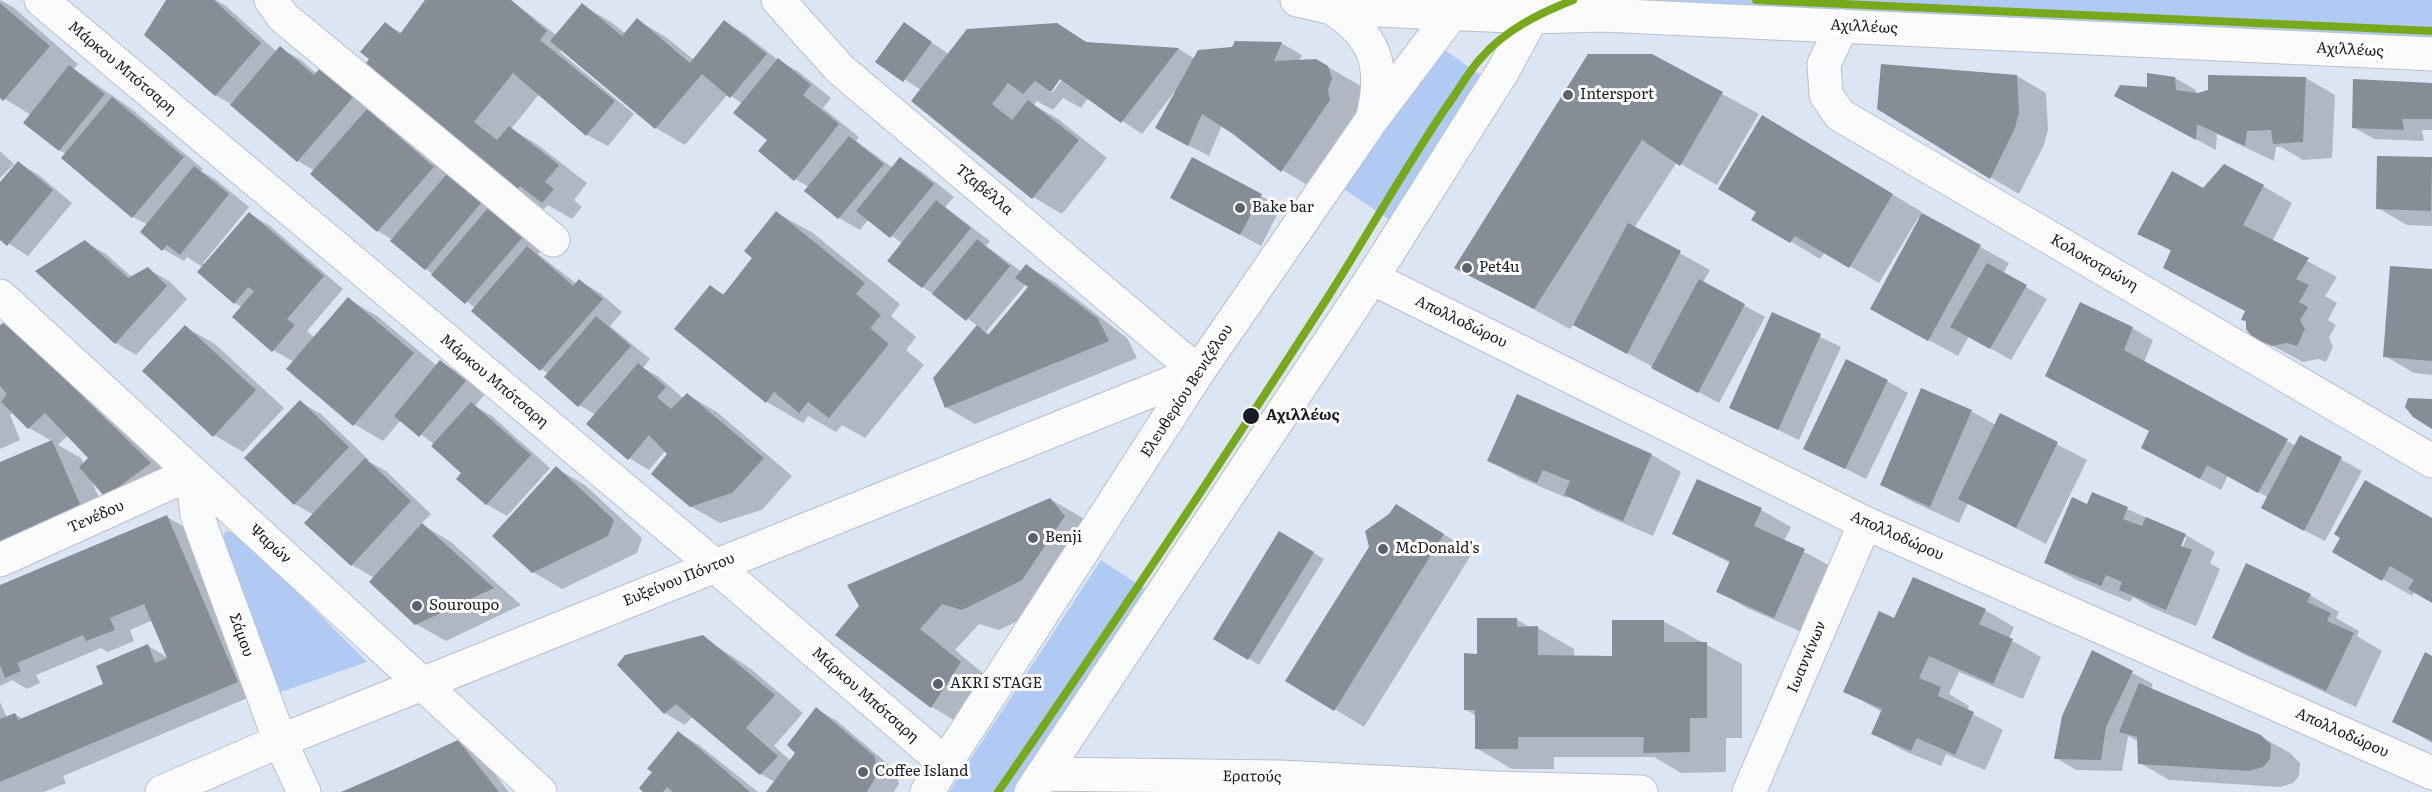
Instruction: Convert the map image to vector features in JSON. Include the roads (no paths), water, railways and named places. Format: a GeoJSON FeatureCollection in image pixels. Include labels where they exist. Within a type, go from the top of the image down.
{"type":"FeatureCollection","features":[{"type":"Feature","properties":{"kind":"street","name":"Μάρκου Μπότσαρη"},"geometry":{"type":"LineString","coordinates":[[41,0],[714,565],[946,764]]}},
{"type":"Feature","properties":{"kind":"street"},"geometry":{"type":"LineString","coordinates":[[272,0],[283,17],[553,240]]}},
{"type":"Feature","properties":{"kind":"street","name":"Τζαβέλλα"},"geometry":{"type":"LineString","coordinates":[[778,0],[840,69],[1198,372]]}},
{"type":"Feature","properties":{"kind":"street","name":"Αχιλλέως"},"geometry":{"type":"LineString","coordinates":[[1297,0],[1332,8],[1535,9],[1604,15],[2432,54]]}},
{"type":"Feature","properties":{"kind":"street","name":"Ελευθερίου Βενιζέλου"},"geometry":{"type":"LineString","coordinates":[[927,792],[1198,372],[1373,118],[1457,7]]}},
{"type":"Feature","properties":{"kind":"street"},"geometry":{"type":"LineString","coordinates":[[1332,8],[1357,27],[1375,55],[1379,92],[1373,118]]}},
{"type":"Feature","properties":{"kind":"street"},"geometry":{"type":"LineString","coordinates":[[1037,783],[1372,279],[1503,71],[1535,9]]}},
{"type":"Feature","properties":{"kind":"street","name":"Κολοκοτρώνη"},"geometry":{"type":"LineString","coordinates":[[1842,26],[1824,64],[1826,94],[1840,115],[2432,461]]}},
{"type":"Feature","properties":{"kind":"street","name":"Απολλοδώρου"},"geometry":{"type":"LineString","coordinates":[[1372,279],[1864,522],[2432,772]]}},
{"type":"Feature","properties":{"kind":"street","name":"Ψαρών"},"geometry":{"type":"LineString","coordinates":[[3,302],[540,792]]}},
{"type":"Feature","properties":{"kind":"street","name":"Ευξείνου Πόντου"},"geometry":{"type":"LineString","coordinates":[[162,792],[280,741],[714,565],[1198,372]]}},
{"type":"Feature","properties":{"kind":"street","name":"Τενέδου"},"geometry":{"type":"LineString","coordinates":[[0,560],[192,473]]}},
{"type":"Feature","properties":{"kind":"street","name":"Σάμου"},"geometry":{"type":"LineString","coordinates":[[192,473],[197,515],[280,741],[304,792]]}},
{"type":"Feature","properties":{"kind":"street","name":"Ιωαννίνων"},"geometry":{"type":"LineString","coordinates":[[1749,792],[1864,522]]}},
{"type":"Feature","properties":{"kind":"street","name":"Ερατούς"},"geometry":{"type":"LineString","coordinates":[[1037,783],[1280,777],[1495,788],[1641,792]]}},
{"type":"Feature","properties":{"kind":"place","name":"Intersport"},"geometry":{"type":"Point","coordinates":[1568,95]}},
{"type":"Feature","properties":{"kind":"place","name":"Bake bar"},"geometry":{"type":"Point","coordinates":[1240,208]}},
{"type":"Feature","properties":{"kind":"place","name":"Pet4u"},"geometry":{"type":"Point","coordinates":[1467,268]}},
{"type":"Feature","properties":{"kind":"place","name":"Αχιλλέως"},"geometry":{"type":"Point","coordinates":[1251,416]}},
{"type":"Feature","properties":{"kind":"place","name":"Benji"},"geometry":{"type":"Point","coordinates":[1033,538]}},
{"type":"Feature","properties":{"kind":"place","name":"McDonald's"},"geometry":{"type":"Point","coordinates":[1383,549]}},
{"type":"Feature","properties":{"kind":"place","name":"Souroupo"},"geometry":{"type":"Point","coordinates":[417,606]}},
{"type":"Feature","properties":{"kind":"place","name":"AKRI STAGE"},"geometry":{"type":"Point","coordinates":[938,684]}},
{"type":"Feature","properties":{"kind":"place","name":"Coffee Island"},"geometry":{"type":"Point","coordinates":[863,772]}}]}
